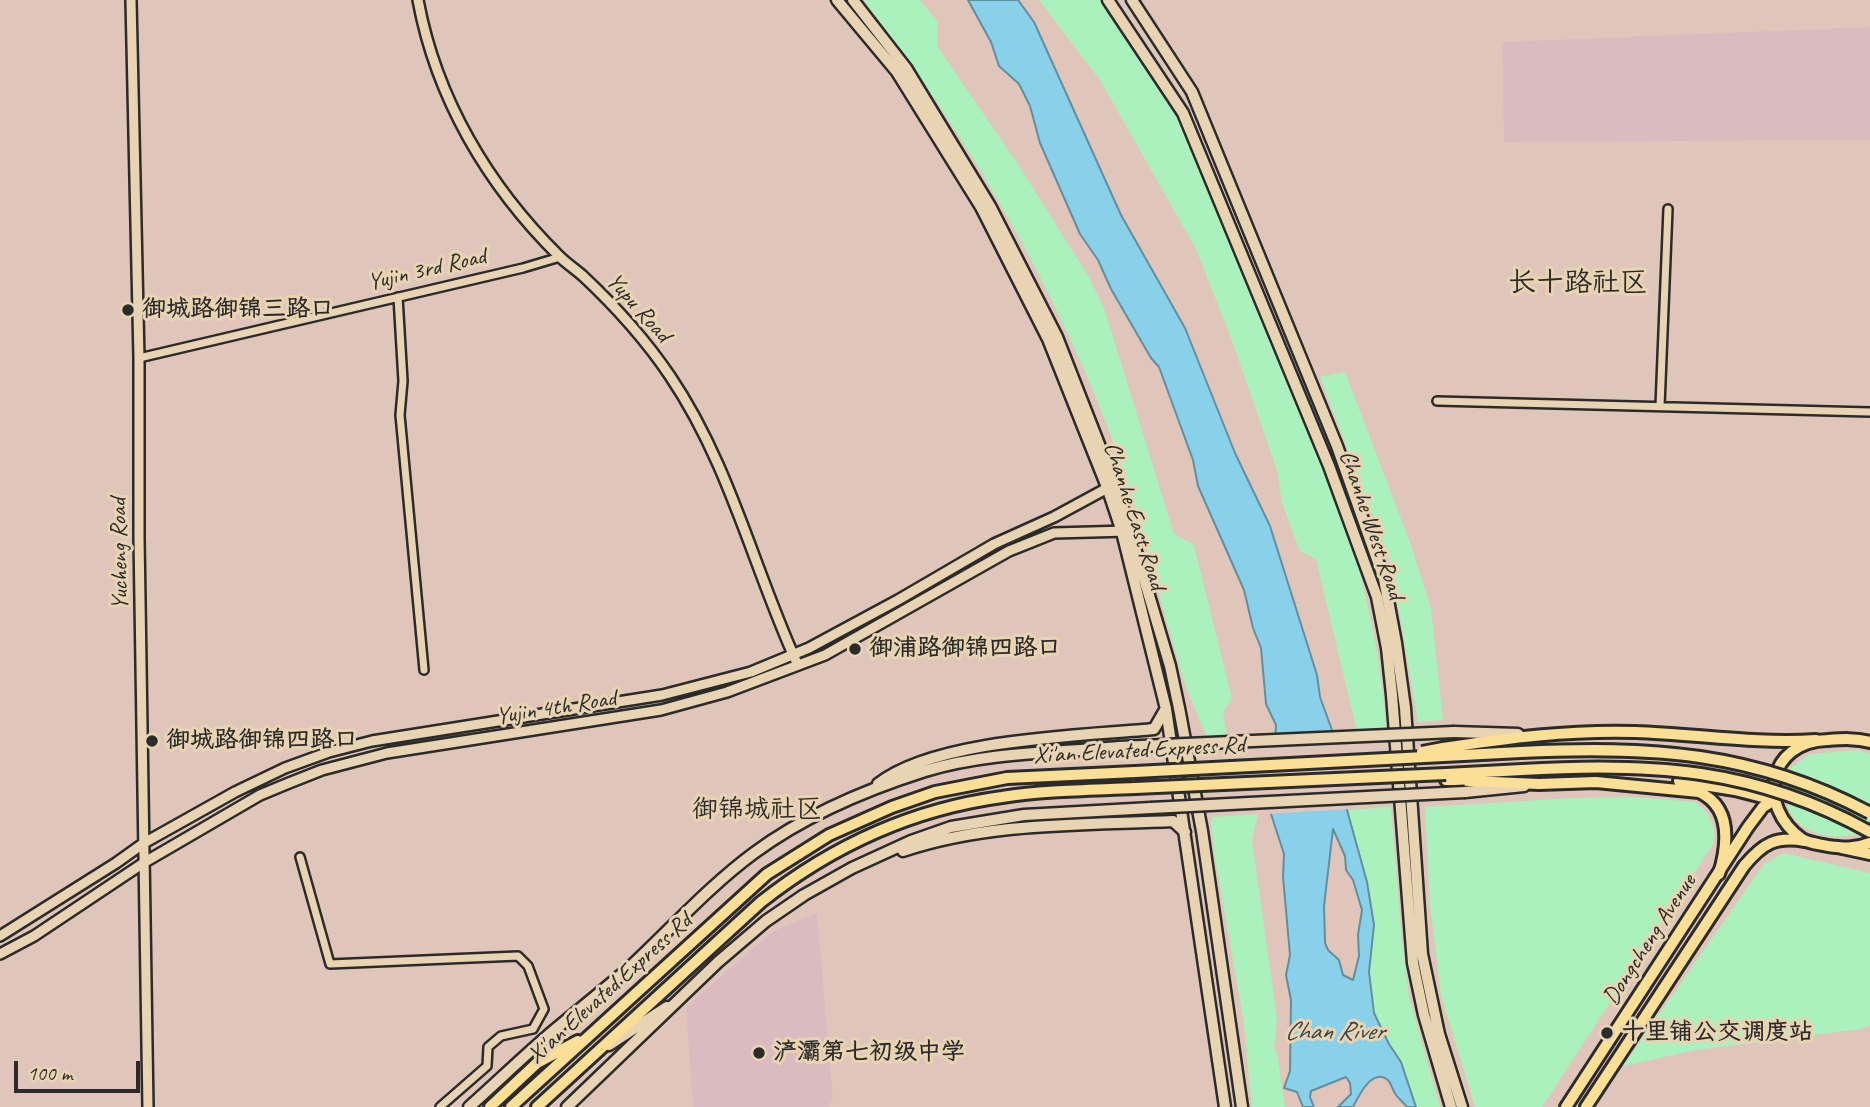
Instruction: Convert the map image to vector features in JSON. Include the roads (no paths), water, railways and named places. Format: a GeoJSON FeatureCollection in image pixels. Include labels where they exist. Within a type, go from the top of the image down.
{"type":"FeatureCollection","features":[{"type":"Feature","properties":{"kind":"main road","name":"Chanhe East Road"},"geometry":{"type":"LineString","coordinates":[[837,0],[897,72],[981,207],[1048,339],[1111,486]]}},
{"type":"Feature","properties":{"kind":"main road","name":"Chanhe East Road"},"geometry":{"type":"LineString","coordinates":[[853,0],[906,68],[990,206],[1057,337],[1127,531],[1170,666],[1179,708],[1202,831],[1242,1107]]}},
{"type":"Feature","properties":{"kind":"main road","name":"Chanhe West Road"},"geometry":{"type":"LineString","coordinates":[[1108,0],[1183,113],[1329,466],[1377,597],[1387,648],[1392,695],[1413,963],[1427,1025],[1451,1107]]}},
{"type":"Feature","properties":{"kind":"main road","name":"Chanhe West Road"},"geometry":{"type":"LineString","coordinates":[[1132,0],[1192,92],[1338,446],[1384,579],[1405,708],[1422,954],[1439,1034],[1462,1107]]}},
{"type":"Feature","properties":{"kind":"main road","name":"Chanhe East Road"},"geometry":{"type":"LineString","coordinates":[[1127,531],[1166,709],[1225,1107]]}},
{"type":"Feature","properties":{"kind":"main road"},"geometry":{"type":"LineString","coordinates":[[869,792],[893,773],[958,751],[1062,737],[1154,729],[1166,709]]}},
{"type":"Feature","properties":{"kind":"main road"},"geometry":{"type":"LineString","coordinates":[[470,1107],[551,1033],[628,969],[716,884],[754,853],[809,817],[927,771],[973,761],[1041,752],[1454,732],[1532,735],[1634,732],[1768,742],[1870,740]]}},
{"type":"Feature","properties":{"kind":"main road"},"geometry":{"type":"LineString","coordinates":[[1443,752],[1532,735]]}},
{"type":"Feature","properties":{"kind":"main road"},"geometry":{"type":"LineString","coordinates":[[1805,841],[1782,817],[1774,800],[1775,777],[1784,758],[1799,746],[1816,740]]}},
{"type":"Feature","properties":{"kind":"main road","name":"Xi'an Elevated Express Rd"},"geometry":{"type":"LineString","coordinates":[[511,1107],[767,874],[829,835],[892,807],[935,792],[1007,778],[1375,761],[1443,752],[1641,750],[1726,760],[1798,780],[1870,813]]}},
{"type":"Feature","properties":{"kind":"main road","name":"Xi'an Elevated Express Rd"},"geometry":{"type":"LineString","coordinates":[[538,1107],[761,902],[795,876],[850,844],[913,818],[972,802],[1026,794],[1135,788],[1446,777],[1522,770],[1631,767],[1706,774],[1792,796],[1870,832]]}},
{"type":"Feature","properties":{"kind":"main road"},"geometry":{"type":"LineString","coordinates":[[1446,777],[1539,784]]}},
{"type":"Feature","properties":{"kind":"main road"},"geometry":{"type":"LineString","coordinates":[[568,1107],[766,921],[852,867],[951,827],[1024,815],[1465,792],[1539,784],[1643,779],[1678,781],[1735,790],[1774,800]]}},
{"type":"Feature","properties":{"kind":"main road"},"geometry":{"type":"LineString","coordinates":[[1596,782],[1687,789],[1709,797],[1720,810],[1725,831],[1725,853],[1718,874]]}},
{"type":"Feature","properties":{"kind":"main road","name":"Dongcheng Avenue"},"geometry":{"type":"LineString","coordinates":[[1566,1107],[1763,807],[1774,800]]}},
{"type":"Feature","properties":{"kind":"main road"},"geometry":{"type":"LineString","coordinates":[[852,867],[933,840],[1004,829],[1173,821],[1185,833]]}},
{"type":"Feature","properties":{"kind":"main road","name":"Dongcheng Avenue"},"geometry":{"type":"LineString","coordinates":[[1586,1107],[1744,866],[1758,851],[1775,841],[1791,839],[1870,854]]}},
{"type":"Feature","properties":{"kind":"main road"},"geometry":{"type":"LineString","coordinates":[[1842,848],[1861,847],[1870,843]]}},
{"type":"Feature","properties":{"kind":"main road"},"geometry":{"type":"LineString","coordinates":[[592,1057],[687,993]]}},
{"type":"Feature","properties":{"kind":"main road"},"geometry":{"type":"LineString","coordinates":[[490,1107],[537,1062],[593,1033]]}},
{"type":"Feature","properties":{"kind":"street","name":"Yucheng Road"},"geometry":{"type":"LineString","coordinates":[[131,0],[139,358],[137,433],[148,1107]]}},
{"type":"Feature","properties":{"kind":"street","name":"Yupu Road"},"geometry":{"type":"LineString","coordinates":[[418,0],[435,63],[449,100],[471,142],[513,205],[560,257],[628,322],[683,396],[723,477],[798,666]]}},
{"type":"Feature","properties":{"kind":"street"},"geometry":{"type":"LineString","coordinates":[[1660,406],[1668,209]]}},
{"type":"Feature","properties":{"kind":"street","name":"Yujin 3rd Road"},"geometry":{"type":"LineString","coordinates":[[139,358],[560,257]]}},
{"type":"Feature","properties":{"kind":"street"},"geometry":{"type":"LineString","coordinates":[[398,297],[403,381],[400,415],[424,670]]}},
{"type":"Feature","properties":{"kind":"street"},"geometry":{"type":"LineString","coordinates":[[1437,401],[1870,412]]}},
{"type":"Feature","properties":{"kind":"street","name":"Yujin 4th Road"},"geometry":{"type":"LineString","coordinates":[[0,936],[97,876],[144,843],[235,792],[285,768],[329,752],[372,741],[662,695],[751,671],[793,656],[898,600],[993,544],[1054,517],[1111,486]]}},
{"type":"Feature","properties":{"kind":"street","name":"Yujin 4th Road"},"geometry":{"type":"LineString","coordinates":[[0,954],[34,936],[145,862],[260,795],[322,770],[387,753],[661,710],[727,692],[798,666],[862,635],[1009,551],[1041,537],[1064,532],[1127,531]]}},
{"type":"Feature","properties":{"kind":"street"},"geometry":{"type":"LineString","coordinates":[[300,857],[330,964],[518,956],[527,966],[544,1009],[533,1029],[501,1036],[488,1047],[487,1066],[440,1107]]}},
{"type":"Feature","properties":{"kind":"water","name":"Chan River"},"geometry":{"type":"Polygon","coordinates":[[[968,0],[1018,0],[1034,22],[1121,215],[1185,328],[1235,453],[1270,526],[1333,733],[1347,810],[1367,882],[1374,925],[1369,972],[1374,1013],[1401,1062],[1416,1107],[1407,1107],[1388,1080],[1382,1077],[1376,1077],[1366,1085],[1353,1107],[1338,1107],[1351,1094],[1350,1083],[1346,1077],[1311,1091],[1314,1107],[1303,1107],[1297,1092],[1284,1088],[1290,1071],[1291,1000],[1286,975],[1290,955],[1283,877],[1284,854],[1271,814],[1276,725],[1266,704],[1261,648],[1244,590],[1198,486],[1193,460],[1159,367],[1151,358],[1111,289],[1098,260],[1080,234],[1040,143],[1030,106],[1019,84],[999,66],[991,42],[968,0]],[[1333,829],[1324,906],[1325,943],[1328,950],[1339,960],[1343,975],[1353,980],[1359,956],[1358,935],[1362,910],[1353,880],[1346,870],[1345,856],[1333,829]]]}},
{"type":"Feature","properties":{"kind":"place","name":"御城路御锦三路口"},"geometry":{"type":"Point","coordinates":[128,310]}},
{"type":"Feature","properties":{"kind":"place","name":"御浦路御锦四路口"},"geometry":{"type":"Point","coordinates":[855,649]}},
{"type":"Feature","properties":{"kind":"place","name":"御城路御锦四路口"},"geometry":{"type":"Point","coordinates":[152,741]}},
{"type":"Feature","properties":{"kind":"place","name":"十里铺公交调度站"},"geometry":{"type":"Point","coordinates":[1607,1033]}},
{"type":"Feature","properties":{"kind":"place","name":"浐灞第七初级中学"},"geometry":{"type":"Point","coordinates":[759,1053]}},
{"type":"Feature","properties":{"kind":"district","name":"长十路社区"},"geometry":{"type":"Point","coordinates":[1578,284]}},
{"type":"Feature","properties":{"kind":"district","name":"御锦城社区"},"geometry":{"type":"Point","coordinates":[757,810]}}]}
